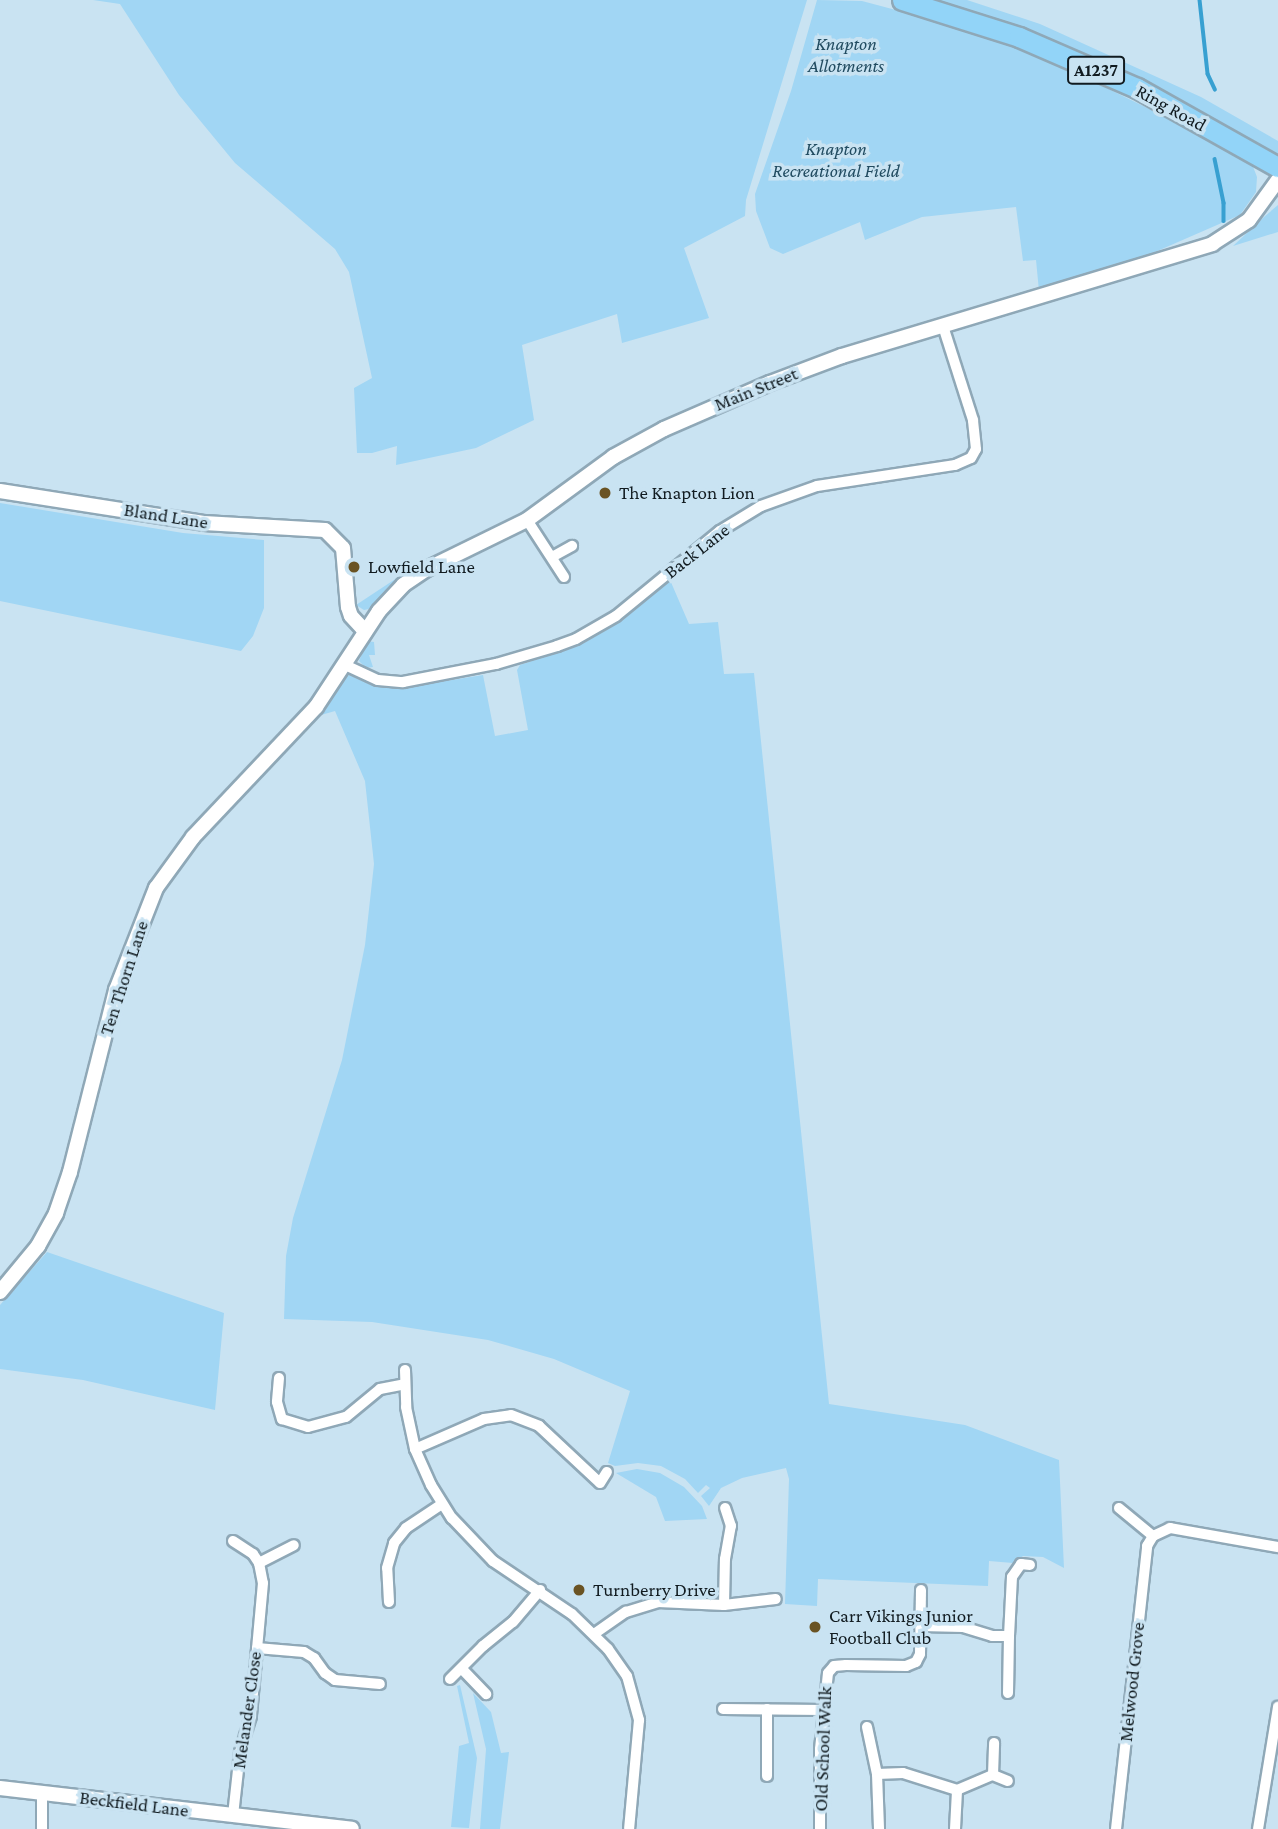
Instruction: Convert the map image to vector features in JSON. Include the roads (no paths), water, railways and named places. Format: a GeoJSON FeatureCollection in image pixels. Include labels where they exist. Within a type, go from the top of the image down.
{"type":"FeatureCollection","features":[{"type":"Feature","properties":{"kind":"highway","name":"Ring Road"},"geometry":{"type":"LineString","coordinates":[[902,0],[1019,37],[1137,88],[1278,167]]}},
{"type":"Feature","properties":{"kind":"street","name":"Main Street"},"geometry":{"type":"LineString","coordinates":[[305,720],[365,631],[391,597],[415,576],[527,520],[613,457],[664,429],[811,367],[1212,244],[1249,220],[1278,180]]}},
{"type":"Feature","properties":{"kind":"street","name":"Back Lane"},"geometry":{"type":"LineString","coordinates":[[344,664],[378,680],[403,682],[473,670],[557,646],[593,630],[616,615],[720,531],[761,506],[817,486],[955,465],[971,458],[976,449],[973,420],[943,326]]}},
{"type":"Feature","properties":{"kind":"street","name":"Bland Lane"},"geometry":{"type":"LineString","coordinates":[[0,491],[204,523],[316,528],[333,534],[345,554],[344,585],[348,607],[365,631]]}},
{"type":"Feature","properties":{"kind":"street"},"geometry":{"type":"LineString","coordinates":[[527,520],[564,577]]}},
{"type":"Feature","properties":{"kind":"street"},"geometry":{"type":"LineString","coordinates":[[552,558],[572,545]]}},
{"type":"Feature","properties":{"kind":"street","name":"Ten Thorn Lane"},"geometry":{"type":"LineString","coordinates":[[0,1292],[38,1246],[62,1196],[116,990],[156,888],[193,837],[305,720]]}},
{"type":"Feature","properties":{"kind":"street"},"geometry":{"type":"LineString","coordinates":[[405,1370],[415,1449],[442,1504],[465,1534],[494,1561],[540,1590],[594,1634],[620,1664],[637,1705],[639,1738],[629,1829]]}},
{"type":"Feature","properties":{"kind":"street"},"geometry":{"type":"LineString","coordinates":[[279,1378],[278,1422],[308,1427],[345,1417],[380,1389],[405,1384]]}},
{"type":"Feature","properties":{"kind":"street"},"geometry":{"type":"LineString","coordinates":[[415,1449],[493,1416],[521,1416],[539,1426],[598,1487],[607,1472]]}},
{"type":"Feature","properties":{"kind":"street"},"geometry":{"type":"LineString","coordinates":[[389,1602],[394,1583],[387,1568],[394,1544],[406,1528],[442,1504]]}},
{"type":"Feature","properties":{"kind":"street"},"geometry":{"type":"LineString","coordinates":[[724,1605],[724,1559],[731,1526],[725,1508]]}},
{"type":"Feature","properties":{"kind":"street"},"geometry":{"type":"LineString","coordinates":[[1119,1508],[1153,1536],[1170,1528],[1278,1547]]}},
{"type":"Feature","properties":{"kind":"street","name":"Melwood Grove"},"geometry":{"type":"LineString","coordinates":[[1116,1829],[1145,1557],[1153,1536]]}},
{"type":"Feature","properties":{"kind":"street"},"geometry":{"type":"LineString","coordinates":[[233,1541],[253,1554],[259,1563],[294,1545]]}},
{"type":"Feature","properties":{"kind":"street","name":"Melander Close"},"geometry":{"type":"LineString","coordinates":[[233,1815],[240,1752],[251,1716],[263,1583],[259,1563]]}},
{"type":"Feature","properties":{"kind":"street"},"geometry":{"type":"LineString","coordinates":[[1008,1693],[1012,1577],[1021,1564],[1030,1564]]}},
{"type":"Feature","properties":{"kind":"street"},"geometry":{"type":"LineString","coordinates":[[450,1679],[462,1670],[475,1653],[513,1622],[540,1590]]}},
{"type":"Feature","properties":{"kind":"street","name":"Old School Walk"},"geometry":{"type":"LineString","coordinates":[[820,1829],[824,1683],[828,1672],[834,1667],[906,1666],[916,1662],[920,1654],[921,1590]]}},
{"type":"Feature","properties":{"kind":"street"},"geometry":{"type":"LineString","coordinates":[[594,1634],[626,1612],[658,1602],[724,1605],[776,1599]]}},
{"type":"Feature","properties":{"kind":"street"},"geometry":{"type":"LineString","coordinates":[[921,1626],[963,1627],[992,1636],[1009,1636]]}},
{"type":"Feature","properties":{"kind":"street"},"geometry":{"type":"LineString","coordinates":[[257,1648],[304,1652],[314,1658],[325,1673],[335,1680],[380,1684]]}},
{"type":"Feature","properties":{"kind":"street"},"geometry":{"type":"LineString","coordinates":[[462,1670],[486,1694]]}},
{"type":"Feature","properties":{"kind":"street"},"geometry":{"type":"LineString","coordinates":[[1258,1829],[1278,1707]]}},
{"type":"Feature","properties":{"kind":"street"},"geometry":{"type":"LineString","coordinates":[[723,1709],[823,1710]]}},
{"type":"Feature","properties":{"kind":"street"},"geometry":{"type":"LineString","coordinates":[[767,1709],[767,1776]]}},
{"type":"Feature","properties":{"kind":"street"},"geometry":{"type":"LineString","coordinates":[[867,1727],[877,1774],[878,1829]]}},
{"type":"Feature","properties":{"kind":"street"},"geometry":{"type":"LineString","coordinates":[[993,1774],[995,1743]]}},
{"type":"Feature","properties":{"kind":"street"},"geometry":{"type":"LineString","coordinates":[[877,1774],[911,1775],[957,1790],[993,1774],[1008,1781]]}},
{"type":"Feature","properties":{"kind":"street","name":"Beckfield Lane"},"geometry":{"type":"LineString","coordinates":[[0,1788],[352,1829]]}},
{"type":"Feature","properties":{"kind":"street"},"geometry":{"type":"LineString","coordinates":[[955,1829],[957,1790]]}},
{"type":"Feature","properties":{"kind":"street"},"geometry":{"type":"LineString","coordinates":[[41,1829],[42,1793]]}},
{"type":"Feature","properties":{"kind":"waterway"},"geometry":{"type":"LineString","coordinates":[[1200,0],[1208,74],[1215,89]]}},
{"type":"Feature","properties":{"kind":"waterway"},"geometry":{"type":"LineString","coordinates":[[1215,159],[1224,203],[1224,221]]}},
{"type":"Feature","properties":{"kind":"place","name":"The Knapton Lion"},"geometry":{"type":"Point","coordinates":[605,493]}},
{"type":"Feature","properties":{"kind":"place","name":"Lowfield Lane"},"geometry":{"type":"Point","coordinates":[354,567]}},
{"type":"Feature","properties":{"kind":"place","name":"Turnberry Drive"},"geometry":{"type":"Point","coordinates":[579,1590]}},
{"type":"Feature","properties":{"kind":"place","name":"Carr Vikings Junior Football Club"},"geometry":{"type":"Point","coordinates":[815,1627]}},
{"type":"Feature","properties":{"kind":"park label","name":"Knapton Allotments"},"geometry":{"type":"Point","coordinates":[846,55]}},
{"type":"Feature","properties":{"kind":"park label","name":"Knapton Recreational Field"},"geometry":{"type":"Point","coordinates":[836,160]}}]}
